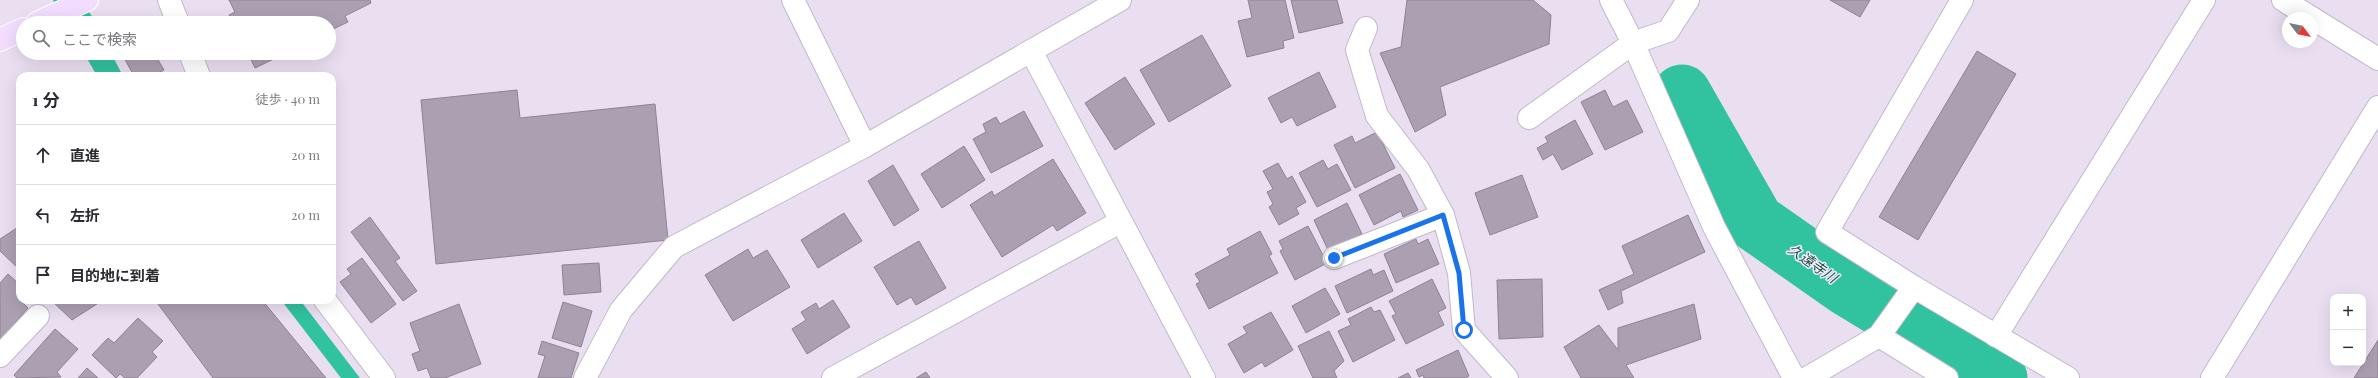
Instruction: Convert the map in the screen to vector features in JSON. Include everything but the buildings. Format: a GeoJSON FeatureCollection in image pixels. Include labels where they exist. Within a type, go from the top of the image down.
{"type":"FeatureCollection","features":[{"type":"Feature","properties":{"kind":"main road"},"geometry":{"type":"LineString","coordinates":[[51,16],[87,0]]}},
{"type":"Feature","properties":{"kind":"main road"},"geometry":{"type":"LineString","coordinates":[[0,40],[16,32]]}},
{"type":"Feature","properties":{"kind":"street"},"geometry":{"type":"LineString","coordinates":[[169,0],[175,16]]}},
{"type":"Feature","properties":{"kind":"street"},"geometry":{"type":"LineString","coordinates":[[793,0],[865,146]]}},
{"type":"Feature","properties":{"kind":"street"},"geometry":{"type":"LineString","coordinates":[[586,378],[621,310],[674,247],[865,146],[1120,0]]}},
{"type":"Feature","properties":{"kind":"street"},"geometry":{"type":"LineString","coordinates":[[1611,0],[1633,43],[1714,227],[1794,378]]}},
{"type":"Feature","properties":{"kind":"street"},"geometry":{"type":"LineString","coordinates":[[1529,118],[1633,43],[1668,31],[1688,0]]}},
{"type":"Feature","properties":{"kind":"street"},"geometry":{"type":"LineString","coordinates":[[1962,0],[1827,232],[1910,292],[1996,336],[2068,378]]}},
{"type":"Feature","properties":{"kind":"street"},"geometry":{"type":"LineString","coordinates":[[1996,336],[2204,0]]}},
{"type":"Feature","properties":{"kind":"street"},"geometry":{"type":"LineString","coordinates":[[2282,0],[2302,12]]}},
{"type":"Feature","properties":{"kind":"street"},"geometry":{"type":"LineString","coordinates":[[2318,22],[2378,59]]}},
{"type":"Feature","properties":{"kind":"street"},"geometry":{"type":"LineString","coordinates":[[1366,28],[1357,50],[1377,116],[1418,169],[1443,215],[1459,273],[1464,330],[1507,378]]}},
{"type":"Feature","properties":{"kind":"street"},"geometry":{"type":"LineString","coordinates":[[1031,51],[1120,222],[1204,378]]}},
{"type":"Feature","properties":{"kind":"street"},"geometry":{"type":"LineString","coordinates":[[193,60],[197,72]]}},
{"type":"Feature","properties":{"kind":"street"},"geometry":{"type":"LineString","coordinates":[[2212,378],[2378,107]]}},
{"type":"Feature","properties":{"kind":"street"},"geometry":{"type":"LineString","coordinates":[[1334,258],[1443,215]]}},
{"type":"Feature","properties":{"kind":"street"},"geometry":{"type":"LineString","coordinates":[[833,378],[1120,222]]}},
{"type":"Feature","properties":{"kind":"street"},"geometry":{"type":"LineString","coordinates":[[1807,378],[1884,330],[1910,292]]}},
{"type":"Feature","properties":{"kind":"street"},"geometry":{"type":"LineString","coordinates":[[328,304],[384,378]]}},
{"type":"Feature","properties":{"kind":"street"},"geometry":{"type":"LineString","coordinates":[[0,356],[38,316]]}},
{"type":"Feature","properties":{"kind":"street"},"geometry":{"type":"LineString","coordinates":[[1884,330],[1947,378]]}},
{"type":"Feature","properties":{"kind":"shaded area"},"geometry":{"type":"Polygon","coordinates":[[[53,0],[80,0],[92,16],[61,16],[53,0]]]}},
{"type":"Feature","properties":{"kind":"shaded area"},"geometry":{"type":"Polygon","coordinates":[[[88,60],[115,60],[121,72],[95,72],[88,60]]]}},
{"type":"Feature","properties":{"kind":"shaded area"},"geometry":{"type":"Polygon","coordinates":[[[284,304],[303,304],[360,378],[341,378],[284,304]]]}},
{"type":"Feature","properties":{"kind":"waterway","name":"久遠寺川"},"geometry":{"type":"LineString","coordinates":[[1682,94],[1755,222],[1848,287],[1998,378]]}},
{"type":"Feature","properties":{"kind":"route"},"geometry":{"type":"LineString","coordinates":[[1334,258],[1443,215],[1459,273],[1464,330]]}}]}
